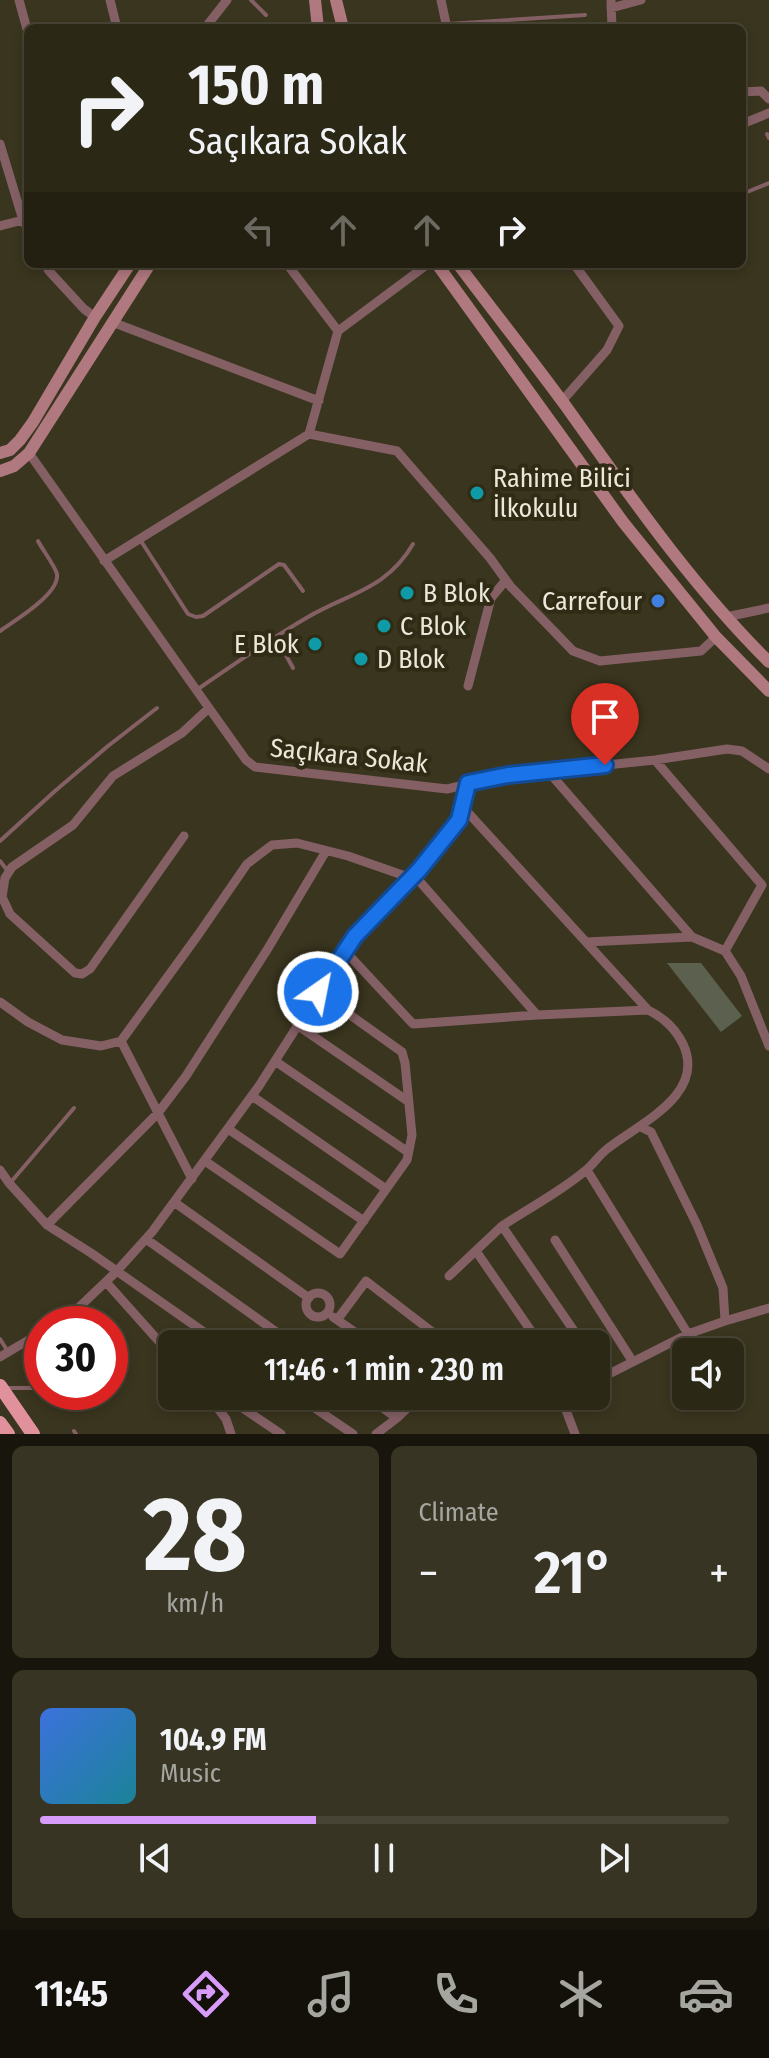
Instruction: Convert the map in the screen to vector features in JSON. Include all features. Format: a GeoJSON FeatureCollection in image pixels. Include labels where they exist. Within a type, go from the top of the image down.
{"type":"FeatureCollection","features":[{"type":"Feature","properties":{"kind":"highway"},"geometry":{"type":"LineString","coordinates":[[1,1387],[33,1434]]}},
{"type":"Feature","properties":{"kind":"highway"},"geometry":{"type":"LineString","coordinates":[[0,1423],[8,1434]]}},
{"type":"Feature","properties":{"kind":"main road"},"geometry":{"type":"LineString","coordinates":[[315,0],[317,24]]}},
{"type":"Feature","properties":{"kind":"main road"},"geometry":{"type":"LineString","coordinates":[[336,0],[342,24]]}},
{"type":"Feature","properties":{"kind":"main road"},"geometry":{"type":"LineString","coordinates":[[0,453],[10,450],[33,422],[127,268]]}},
{"type":"Feature","properties":{"kind":"main road"},"geometry":{"type":"LineString","coordinates":[[0,471],[14,466],[29,453],[147,268]]}},
{"type":"Feature","properties":{"kind":"main road"},"geometry":{"type":"LineString","coordinates":[[440,268],[623,522],[716,637],[769,691]]}},
{"type":"Feature","properties":{"kind":"main road"},"geometry":{"type":"LineString","coordinates":[[461,268],[618,481],[726,617],[769,662]]}},
{"type":"Feature","properties":{"kind":"street"},"geometry":{"type":"LineString","coordinates":[[19,0],[26,24]]}},
{"type":"Feature","properties":{"kind":"street"},"geometry":{"type":"LineString","coordinates":[[110,0],[116,24]]}},
{"type":"Feature","properties":{"kind":"street"},"geometry":{"type":"LineString","coordinates":[[208,24],[227,0]]}},
{"type":"Feature","properties":{"kind":"street"},"geometry":{"type":"LineString","coordinates":[[441,0],[446,24]]}},
{"type":"Feature","properties":{"kind":"street"},"geometry":{"type":"LineString","coordinates":[[612,24],[611,4],[641,0]]}},
{"type":"Feature","properties":{"kind":"street"},"geometry":{"type":"LineString","coordinates":[[746,92],[761,91],[769,99]]}},
{"type":"Feature","properties":{"kind":"street"},"geometry":{"type":"LineString","coordinates":[[746,122],[769,113]]}},
{"type":"Feature","properties":{"kind":"street"},"geometry":{"type":"LineString","coordinates":[[0,144],[24,216]]}},
{"type":"Feature","properties":{"kind":"street"},"geometry":{"type":"LineString","coordinates":[[0,226],[24,222]]}},
{"type":"Feature","properties":{"kind":"street"},"geometry":{"type":"LineString","coordinates":[[47,268],[95,317]]}},
{"type":"Feature","properties":{"kind":"street"},"geometry":{"type":"LineString","coordinates":[[290,268],[338,331]]}},
{"type":"Feature","properties":{"kind":"street"},"geometry":{"type":"LineString","coordinates":[[104,561],[309,434],[338,331],[423,268]]}},
{"type":"Feature","properties":{"kind":"street"},"geometry":{"type":"LineString","coordinates":[[562,401],[607,350],[619,326],[577,268]]}},
{"type":"Feature","properties":{"kind":"street"},"geometry":{"type":"LineString","coordinates":[[112,322],[319,401]]}},
{"type":"Feature","properties":{"kind":"street"},"geometry":{"type":"LineString","coordinates":[[309,434],[397,451],[506,580],[573,651],[600,661],[701,651],[716,637]]}},
{"type":"Feature","properties":{"kind":"street","name":"Saçıkara Sokak"},"geometry":{"type":"LineString","coordinates":[[29,453],[246,760],[255,767],[447,789],[508,775],[655,760],[727,749],[742,751],[769,769]]}},
{"type":"Feature","properties":{"kind":"street"},"geometry":{"type":"LineString","coordinates":[[603,493],[618,481]]}},
{"type":"Feature","properties":{"kind":"street"},"geometry":{"type":"LineString","coordinates":[[623,522],[640,509]]}},
{"type":"Feature","properties":{"kind":"street"},"geometry":{"type":"LineString","coordinates":[[468,686],[491,598],[506,580]]}},
{"type":"Feature","properties":{"kind":"street"},"geometry":{"type":"LineString","coordinates":[[726,617],[769,608]]}},
{"type":"Feature","properties":{"kind":"street"},"geometry":{"type":"LineString","coordinates":[[184,836],[90,969],[82,974],[75,973],[6,909],[2,891],[8,872],[73,825],[113,776],[182,733],[209,708]]}},
{"type":"Feature","properties":{"kind":"street"},"geometry":{"type":"LineString","coordinates":[[655,760],[765,886],[725,951]]}},
{"type":"Feature","properties":{"kind":"street"},"geometry":{"type":"LineString","coordinates":[[547,770],[692,937]]}},
{"type":"Feature","properties":{"kind":"street"},"geometry":{"type":"LineString","coordinates":[[80,1306],[146,1239],[192,1179],[252,1096],[355,936],[412,877],[459,820],[468,783]]}},
{"type":"Feature","properties":{"kind":"street"},"geometry":{"type":"LineString","coordinates":[[449,1276],[502,1226],[587,1170],[623,1136],[641,1127],[667,1106],[686,1079],[687,1052],[677,1032],[648,1010],[462,806]]}},
{"type":"Feature","properties":{"kind":"street"},"geometry":{"type":"LineString","coordinates":[[0,1002],[28,1022],[62,1040],[101,1046],[121,1041],[247,864],[272,845],[297,843],[412,877],[537,1015]]}},
{"type":"Feature","properties":{"kind":"street"},"geometry":{"type":"LineString","coordinates":[[47,1225],[158,1113],[186,1076],[326,851]]}},
{"type":"Feature","properties":{"kind":"street"},"geometry":{"type":"LineString","coordinates":[[586,942],[692,937],[725,951],[741,976],[769,1046]]}},
{"type":"Feature","properties":{"kind":"street"},"geometry":{"type":"LineString","coordinates":[[345,951],[413,1024],[648,1010]]}},
{"type":"Feature","properties":{"kind":"street"},"geometry":{"type":"LineString","coordinates":[[205,1161],[340,1254],[407,1160],[412,1135],[402,1052],[318,992]]}},
{"type":"Feature","properties":{"kind":"street"},"geometry":{"type":"LineString","coordinates":[[297,1025],[409,1102]]}},
{"type":"Feature","properties":{"kind":"street"},"geometry":{"type":"LineString","coordinates":[[121,1041],[192,1179]]}},
{"type":"Feature","properties":{"kind":"street"},"geometry":{"type":"LineString","coordinates":[[275,1061],[408,1152]]}},
{"type":"Feature","properties":{"kind":"street"},"geometry":{"type":"LineString","coordinates":[[252,1096],[386,1189]]}},
{"type":"Feature","properties":{"kind":"street"},"geometry":{"type":"LineString","coordinates":[[641,1127],[651,1132],[697,1225],[723,1288],[725,1321]]}},
{"type":"Feature","properties":{"kind":"street"},"geometry":{"type":"LineString","coordinates":[[228,1129],[364,1221]]}},
{"type":"Feature","properties":{"kind":"street"},"geometry":{"type":"LineString","coordinates":[[0,1170],[47,1225],[201,1330]]}},
{"type":"Feature","properties":{"kind":"street"},"geometry":{"type":"LineString","coordinates":[[587,1170],[688,1334]]}},
{"type":"Feature","properties":{"kind":"street"},"geometry":{"type":"LineString","coordinates":[[174,1202],[309,1298]]}},
{"type":"Feature","properties":{"kind":"street"},"geometry":{"type":"LineString","coordinates":[[502,1226],[573,1330]]}},
{"type":"Feature","properties":{"kind":"street"},"geometry":{"type":"LineString","coordinates":[[146,1239],[273,1330]]}},
{"type":"Feature","properties":{"kind":"street"},"geometry":{"type":"LineString","coordinates":[[555,1240],[633,1362]]}},
{"type":"Feature","properties":{"kind":"street"},"geometry":{"type":"LineString","coordinates":[[476,1251],[530,1330]]}},
{"type":"Feature","properties":{"kind":"street"},"geometry":{"type":"LineString","coordinates":[[337,1320],[366,1281],[430,1330]]}},
{"type":"Feature","properties":{"kind":"street"},"geometry":{"type":"LineString","coordinates":[[106,1282],[158,1340]]}},
{"type":"Feature","properties":{"kind":"street"},"geometry":{"type":"LineString","coordinates":[[319,1293],[326,1296],[330,1306],[327,1313],[316,1316],[310,1312],[307,1305],[311,1295],[319,1293]]}},
{"type":"Feature","properties":{"kind":"street"},"geometry":{"type":"LineString","coordinates":[[610,1374],[688,1334],[769,1308]]}},
{"type":"Feature","properties":{"kind":"street"},"geometry":{"type":"LineString","coordinates":[[327,1313],[352,1330]]}},
{"type":"Feature","properties":{"kind":"street"},"geometry":{"type":"LineString","coordinates":[[4,1355],[24,1343]]}},
{"type":"Feature","properties":{"kind":"street"},"geometry":{"type":"LineString","coordinates":[[219,1410],[231,1434]]}},
{"type":"Feature","properties":{"kind":"street"},"geometry":{"type":"LineString","coordinates":[[245,1410],[280,1434]]}},
{"type":"Feature","properties":{"kind":"street"},"geometry":{"type":"LineString","coordinates":[[318,1410],[353,1434]]}},
{"type":"Feature","properties":{"kind":"street"},"geometry":{"type":"LineString","coordinates":[[386,1410],[397,1418]]}},
{"type":"Feature","properties":{"kind":"street"},"geometry":{"type":"LineString","coordinates":[[376,1434],[405,1410]]}},
{"type":"Feature","properties":{"kind":"street"},"geometry":{"type":"LineString","coordinates":[[566,1410],[575,1434]]}},
{"type":"Feature","properties":{"kind":"lane"},"geometry":{"type":"LineString","coordinates":[[251,0],[266,15]]}},
{"type":"Feature","properties":{"kind":"lane"},"geometry":{"type":"LineString","coordinates":[[471,24],[585,15]]}},
{"type":"Feature","properties":{"kind":"lane"},"geometry":{"type":"LineString","coordinates":[[746,192],[769,183]]}},
{"type":"Feature","properties":{"kind":"lane"},"geometry":{"type":"LineString","coordinates":[[140,539],[192,616],[203,616],[277,564],[284,565],[303,591]]}},
{"type":"Feature","properties":{"kind":"lane"},"geometry":{"type":"LineString","coordinates":[[0,631],[53,589],[57,574],[38,541]]}},
{"type":"Feature","properties":{"kind":"lane"},"geometry":{"type":"LineString","coordinates":[[196,690],[324,608],[382,580],[400,563],[413,544]]}},
{"type":"Feature","properties":{"kind":"lane"},"geometry":{"type":"LineString","coordinates":[[276,637],[293,668]]}},
{"type":"Feature","properties":{"kind":"lane"},"geometry":{"type":"LineString","coordinates":[[0,841],[108,746],[157,708]]}},
{"type":"Feature","properties":{"kind":"lane"},"geometry":{"type":"LineString","coordinates":[[0,861],[8,872]]}},
{"type":"Feature","properties":{"kind":"lane"},"geometry":{"type":"LineString","coordinates":[[9,1183],[74,1108]]}},
{"type":"Feature","properties":{"kind":"lane"},"geometry":{"type":"LineString","coordinates":[[0,1339],[4,1355]]}},
{"type":"Feature","properties":{"kind":"lane"},"geometry":{"type":"LineString","coordinates":[[1,1387],[24,1388]]}},
{"type":"Feature","properties":{"kind":"green space"},"geometry":{"type":"Polygon","coordinates":[[[667,963],[701,963],[742,1016],[721,1032],[667,963]]]}},
{"type":"Feature","properties":{"kind":"place","name":"Rahime Bilici İlkokulu"},"geometry":{"type":"Point","coordinates":[477,493]}},
{"type":"Feature","properties":{"kind":"place","name":"B Blok"},"geometry":{"type":"Point","coordinates":[407,593]}},
{"type":"Feature","properties":{"kind":"place","name":"Carrefour"},"geometry":{"type":"Point","coordinates":[658,601]}},
{"type":"Feature","properties":{"kind":"place","name":"C Blok"},"geometry":{"type":"Point","coordinates":[384,626]}},
{"type":"Feature","properties":{"kind":"place","name":"E Blok"},"geometry":{"type":"Point","coordinates":[315,644]}},
{"type":"Feature","properties":{"kind":"place","name":"D Blok"},"geometry":{"type":"Point","coordinates":[361,659]}},
{"type":"Feature","properties":{"kind":"route"},"geometry":{"type":"LineString","coordinates":[[318,992],[355,936],[419,870],[459,820],[468,783],[508,775],[605,765]]}}]}
